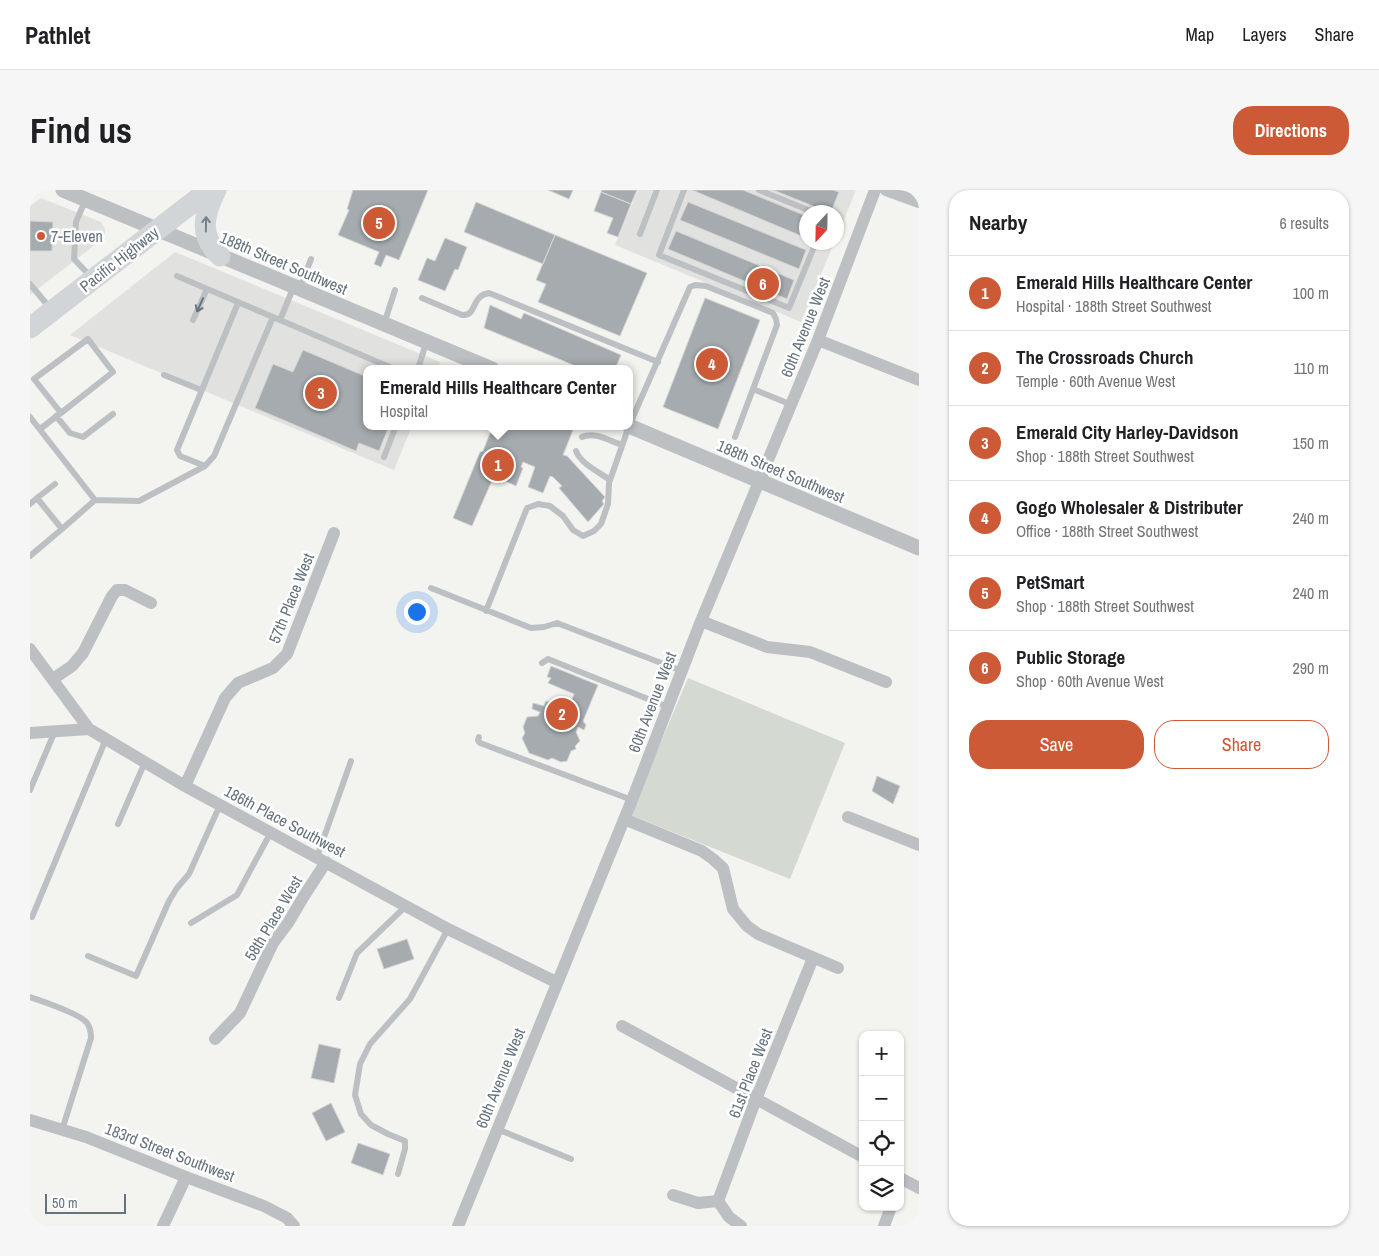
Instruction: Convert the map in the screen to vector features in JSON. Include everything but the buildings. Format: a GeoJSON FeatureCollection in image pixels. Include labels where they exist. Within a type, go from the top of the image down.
{"type":"FeatureCollection","features":[{"type":"Feature","properties":{"kind":"highway","name":"Pacific Highway"},"geometry":{"type":"LineString","coordinates":[[30,328],[209,190]]}},
{"type":"Feature","properties":{"kind":"highway"},"geometry":{"type":"LineString","coordinates":[[216,190],[207,212],[205,226],[211,246],[220,256]]}},
{"type":"Feature","properties":{"kind":"street","name":"188th Street Southwest"},"geometry":{"type":"LineString","coordinates":[[63,190],[482,365]]}},
{"type":"Feature","properties":{"kind":"street","name":"60th Avenue West"},"geometry":{"type":"LineString","coordinates":[[458,1226],[556,982],[632,800],[701,621],[792,405],[875,190]]}},
{"type":"Feature","properties":{"kind":"street"},"geometry":{"type":"LineString","coordinates":[[886,190],[919,202]]}},
{"type":"Feature","properties":{"kind":"street"},"geometry":{"type":"LineString","coordinates":[[818,340],[919,380]]}},
{"type":"Feature","properties":{"kind":"street","name":"188th Street Southwest"},"geometry":{"type":"LineString","coordinates":[[633,428],[919,548]]}},
{"type":"Feature","properties":{"kind":"street","name":"57th Place West"},"geometry":{"type":"LineString","coordinates":[[185,786],[225,698],[238,684],[273,668],[287,654],[334,533]]}},
{"type":"Feature","properties":{"kind":"street"},"geometry":{"type":"LineString","coordinates":[[52,679],[72,666],[83,653],[112,596],[118,590],[125,590],[151,604]]}},
{"type":"Feature","properties":{"kind":"street"},"geometry":{"type":"LineString","coordinates":[[701,621],[767,647],[810,652],[886,682]]}},
{"type":"Feature","properties":{"kind":"street","name":"186th Place Southwest"},"geometry":{"type":"LineString","coordinates":[[30,649],[88,729],[185,786],[406,906],[556,982]]}},
{"type":"Feature","properties":{"kind":"street"},"geometry":{"type":"LineString","coordinates":[[30,733],[88,729]]}},
{"type":"Feature","properties":{"kind":"street"},"geometry":{"type":"LineString","coordinates":[[848,816],[919,845]]}},
{"type":"Feature","properties":{"kind":"street"},"geometry":{"type":"LineString","coordinates":[[624,819],[702,851],[714,859],[723,868],[733,909],[747,926],[758,934],[838,968]]}},
{"type":"Feature","properties":{"kind":"street","name":"58th Place West"},"geometry":{"type":"LineString","coordinates":[[215,1039],[240,1013],[273,943],[288,923],[304,896],[322,859]]}},
{"type":"Feature","properties":{"kind":"street","name":"61st Place West"},"geometry":{"type":"LineString","coordinates":[[718,1201],[813,958]]}},
{"type":"Feature","properties":{"kind":"street"},"geometry":{"type":"LineString","coordinates":[[622,1026],[859,1155]]}},
{"type":"Feature","properties":{"kind":"street","name":"183rd Street Southwest"},"geometry":{"type":"LineString","coordinates":[[30,1120],[86,1137],[264,1206],[287,1218],[294,1226]]}},
{"type":"Feature","properties":{"kind":"street"},"geometry":{"type":"LineString","coordinates":[[163,1226],[186,1177]]}},
{"type":"Feature","properties":{"kind":"street"},"geometry":{"type":"LineString","coordinates":[[904,1181],[919,1188]]}},
{"type":"Feature","properties":{"kind":"street"},"geometry":{"type":"LineString","coordinates":[[673,1195],[698,1203],[718,1201],[729,1216],[740,1226]]}},
{"type":"Feature","properties":{"kind":"street"},"geometry":{"type":"LineString","coordinates":[[884,1226],[890,1211]]}},
{"type":"Feature","properties":{"kind":"lane"},"geometry":{"type":"LineString","coordinates":[[640,234],[657,190]]}},
{"type":"Feature","properties":{"kind":"lane"},"geometry":{"type":"LineString","coordinates":[[684,190],[659,254],[789,308],[813,250]]}},
{"type":"Feature","properties":{"kind":"lane"},"geometry":{"type":"LineString","coordinates":[[759,190],[799,206]]}},
{"type":"Feature","properties":{"kind":"lane"},"geometry":{"type":"LineString","coordinates":[[86,200],[76,222],[74,258],[93,279]]}},
{"type":"Feature","properties":{"kind":"lane"},"geometry":{"type":"LineString","coordinates":[[30,556],[95,500],[139,501],[205,466],[214,456],[277,318],[297,287],[311,259]]}},
{"type":"Feature","properties":{"kind":"lane"},"geometry":{"type":"LineString","coordinates":[[177,276],[385,365]]}},
{"type":"Feature","properties":{"kind":"lane"},"geometry":{"type":"LineString","coordinates":[[30,284],[53,310]]}},
{"type":"Feature","properties":{"kind":"lane"},"geometry":{"type":"LineString","coordinates":[[633,417],[690,287],[695,285],[706,286],[773,314],[776,319],[777,325],[735,437]]}},
{"type":"Feature","properties":{"kind":"lane"},"geometry":{"type":"LineString","coordinates":[[193,320],[207,289]]}},
{"type":"Feature","properties":{"kind":"lane"},"geometry":{"type":"LineString","coordinates":[[384,324],[395,290]]}},
{"type":"Feature","properties":{"kind":"lane"},"geometry":{"type":"LineString","coordinates":[[422,298],[462,315],[467,315],[471,313],[482,294],[489,293],[658,362]]}},
{"type":"Feature","properties":{"kind":"lane"},"geometry":{"type":"LineString","coordinates":[[205,466],[180,456],[177,450],[238,303]]}},
{"type":"Feature","properties":{"kind":"lane"},"geometry":{"type":"LineString","coordinates":[[40,430],[58,415],[113,372],[88,339],[34,379],[58,415],[70,433],[83,437],[113,414]]}},
{"type":"Feature","properties":{"kind":"lane"},"geometry":{"type":"LineString","coordinates":[[419,365],[427,342]]}},
{"type":"Feature","properties":{"kind":"lane"},"geometry":{"type":"LineString","coordinates":[[164,375],[202,390]]}},
{"type":"Feature","properties":{"kind":"lane"},"geometry":{"type":"LineString","coordinates":[[754,389],[792,405]]}},
{"type":"Feature","properties":{"kind":"lane"},"geometry":{"type":"LineString","coordinates":[[30,417],[95,500]]}},
{"type":"Feature","properties":{"kind":"lane"},"geometry":{"type":"LineString","coordinates":[[384,457],[394,430]]}},
{"type":"Feature","properties":{"kind":"lane"},"geometry":{"type":"LineString","coordinates":[[486,610],[527,508],[538,504],[550,506],[563,516],[573,530],[583,536],[594,532],[601,524],[608,504],[610,480],[628,430]]}},
{"type":"Feature","properties":{"kind":"lane"},"geometry":{"type":"LineString","coordinates":[[582,437],[587,434],[593,435],[622,445]]}},
{"type":"Feature","properties":{"kind":"lane"},"geometry":{"type":"LineString","coordinates":[[576,451],[578,457],[583,462],[610,480]]}},
{"type":"Feature","properties":{"kind":"lane"},"geometry":{"type":"LineString","coordinates":[[30,504],[55,484]]}},
{"type":"Feature","properties":{"kind":"lane"},"geometry":{"type":"LineString","coordinates":[[37,498],[62,529]]}},
{"type":"Feature","properties":{"kind":"lane"},"geometry":{"type":"LineString","coordinates":[[431,588],[531,628],[557,623],[682,671]]}},
{"type":"Feature","properties":{"kind":"lane"},"geometry":{"type":"LineString","coordinates":[[542,663],[548,660],[668,707]]}},
{"type":"Feature","properties":{"kind":"lane"},"geometry":{"type":"LineString","coordinates":[[30,790],[55,731]]}},
{"type":"Feature","properties":{"kind":"lane"},"geometry":{"type":"LineString","coordinates":[[479,737],[480,743],[632,800]]}},
{"type":"Feature","properties":{"kind":"lane"},"geometry":{"type":"LineString","coordinates":[[32,917],[106,739]]}},
{"type":"Feature","properties":{"kind":"lane"},"geometry":{"type":"LineString","coordinates":[[322,859],[351,761]]}},
{"type":"Feature","properties":{"kind":"lane"},"geometry":{"type":"LineString","coordinates":[[118,824],[145,762]]}},
{"type":"Feature","properties":{"kind":"lane"},"geometry":{"type":"LineString","coordinates":[[88,956],[136,976],[169,901],[189,874],[220,805]]}},
{"type":"Feature","properties":{"kind":"lane"},"geometry":{"type":"LineString","coordinates":[[191,923],[237,895],[271,832]]}},
{"type":"Feature","properties":{"kind":"lane"},"geometry":{"type":"LineString","coordinates":[[338,998],[357,953],[406,906]]}},
{"type":"Feature","properties":{"kind":"lane"},"geometry":{"type":"LineString","coordinates":[[398,1174],[405,1149],[405,1141],[371,1125],[361,1114],[355,1095],[360,1064],[370,1044],[410,999],[448,928]]}},
{"type":"Feature","properties":{"kind":"lane"},"geometry":{"type":"LineString","coordinates":[[30,997],[79,1017],[87,1022],[90,1029],[91,1038],[62,1130]]}},
{"type":"Feature","properties":{"kind":"lane"},"geometry":{"type":"LineString","coordinates":[[497,1129],[571,1159]]}},
{"type":"Feature","properties":{"kind":"shaded area"},"geometry":{"type":"Polygon","coordinates":[[[638,190],[856,190],[844,220],[844,205],[799,205],[799,250],[831,250],[801,322],[615,245],[638,190]]]}},
{"type":"Feature","properties":{"kind":"shaded area"},"geometry":{"type":"Polygon","coordinates":[[[41,198],[101,222],[105,233],[100,241],[30,295],[30,206],[41,198]]]}},
{"type":"Feature","properties":{"kind":"shaded area"},"geometry":{"type":"Polygon","coordinates":[[[175,252],[440,362],[439,365],[363,365],[363,430],[410,430],[394,470],[70,335],[175,252]]]}},
{"type":"Feature","properties":{"kind":"shaded area"},"geometry":{"type":"Polygon","coordinates":[[[688,678],[845,743],[790,879],[630,815],[688,678]]]}},
{"type":"Feature","properties":{"kind":"place","name":"PetSmart"},"geometry":{"type":"Point","coordinates":[379,223]}},
{"type":"Feature","properties":{"kind":"place","name":"7-Eleven"},"geometry":{"type":"Point","coordinates":[41,236]}},
{"type":"Feature","properties":{"kind":"place","name":"Public Storage"},"geometry":{"type":"Point","coordinates":[763,284]}},
{"type":"Feature","properties":{"kind":"place","name":"Gogo Wholesaler & Distributer"},"geometry":{"type":"Point","coordinates":[712,364]}},
{"type":"Feature","properties":{"kind":"place","name":"Emerald City Harley-Davidson"},"geometry":{"type":"Point","coordinates":[321,393]}},
{"type":"Feature","properties":{"kind":"place","name":"Emerald Hills Healthcare Center"},"geometry":{"type":"Point","coordinates":[498,465]}},
{"type":"Feature","properties":{"kind":"place","name":"The Crossroads Church"},"geometry":{"type":"Point","coordinates":[562,714]}}]}
